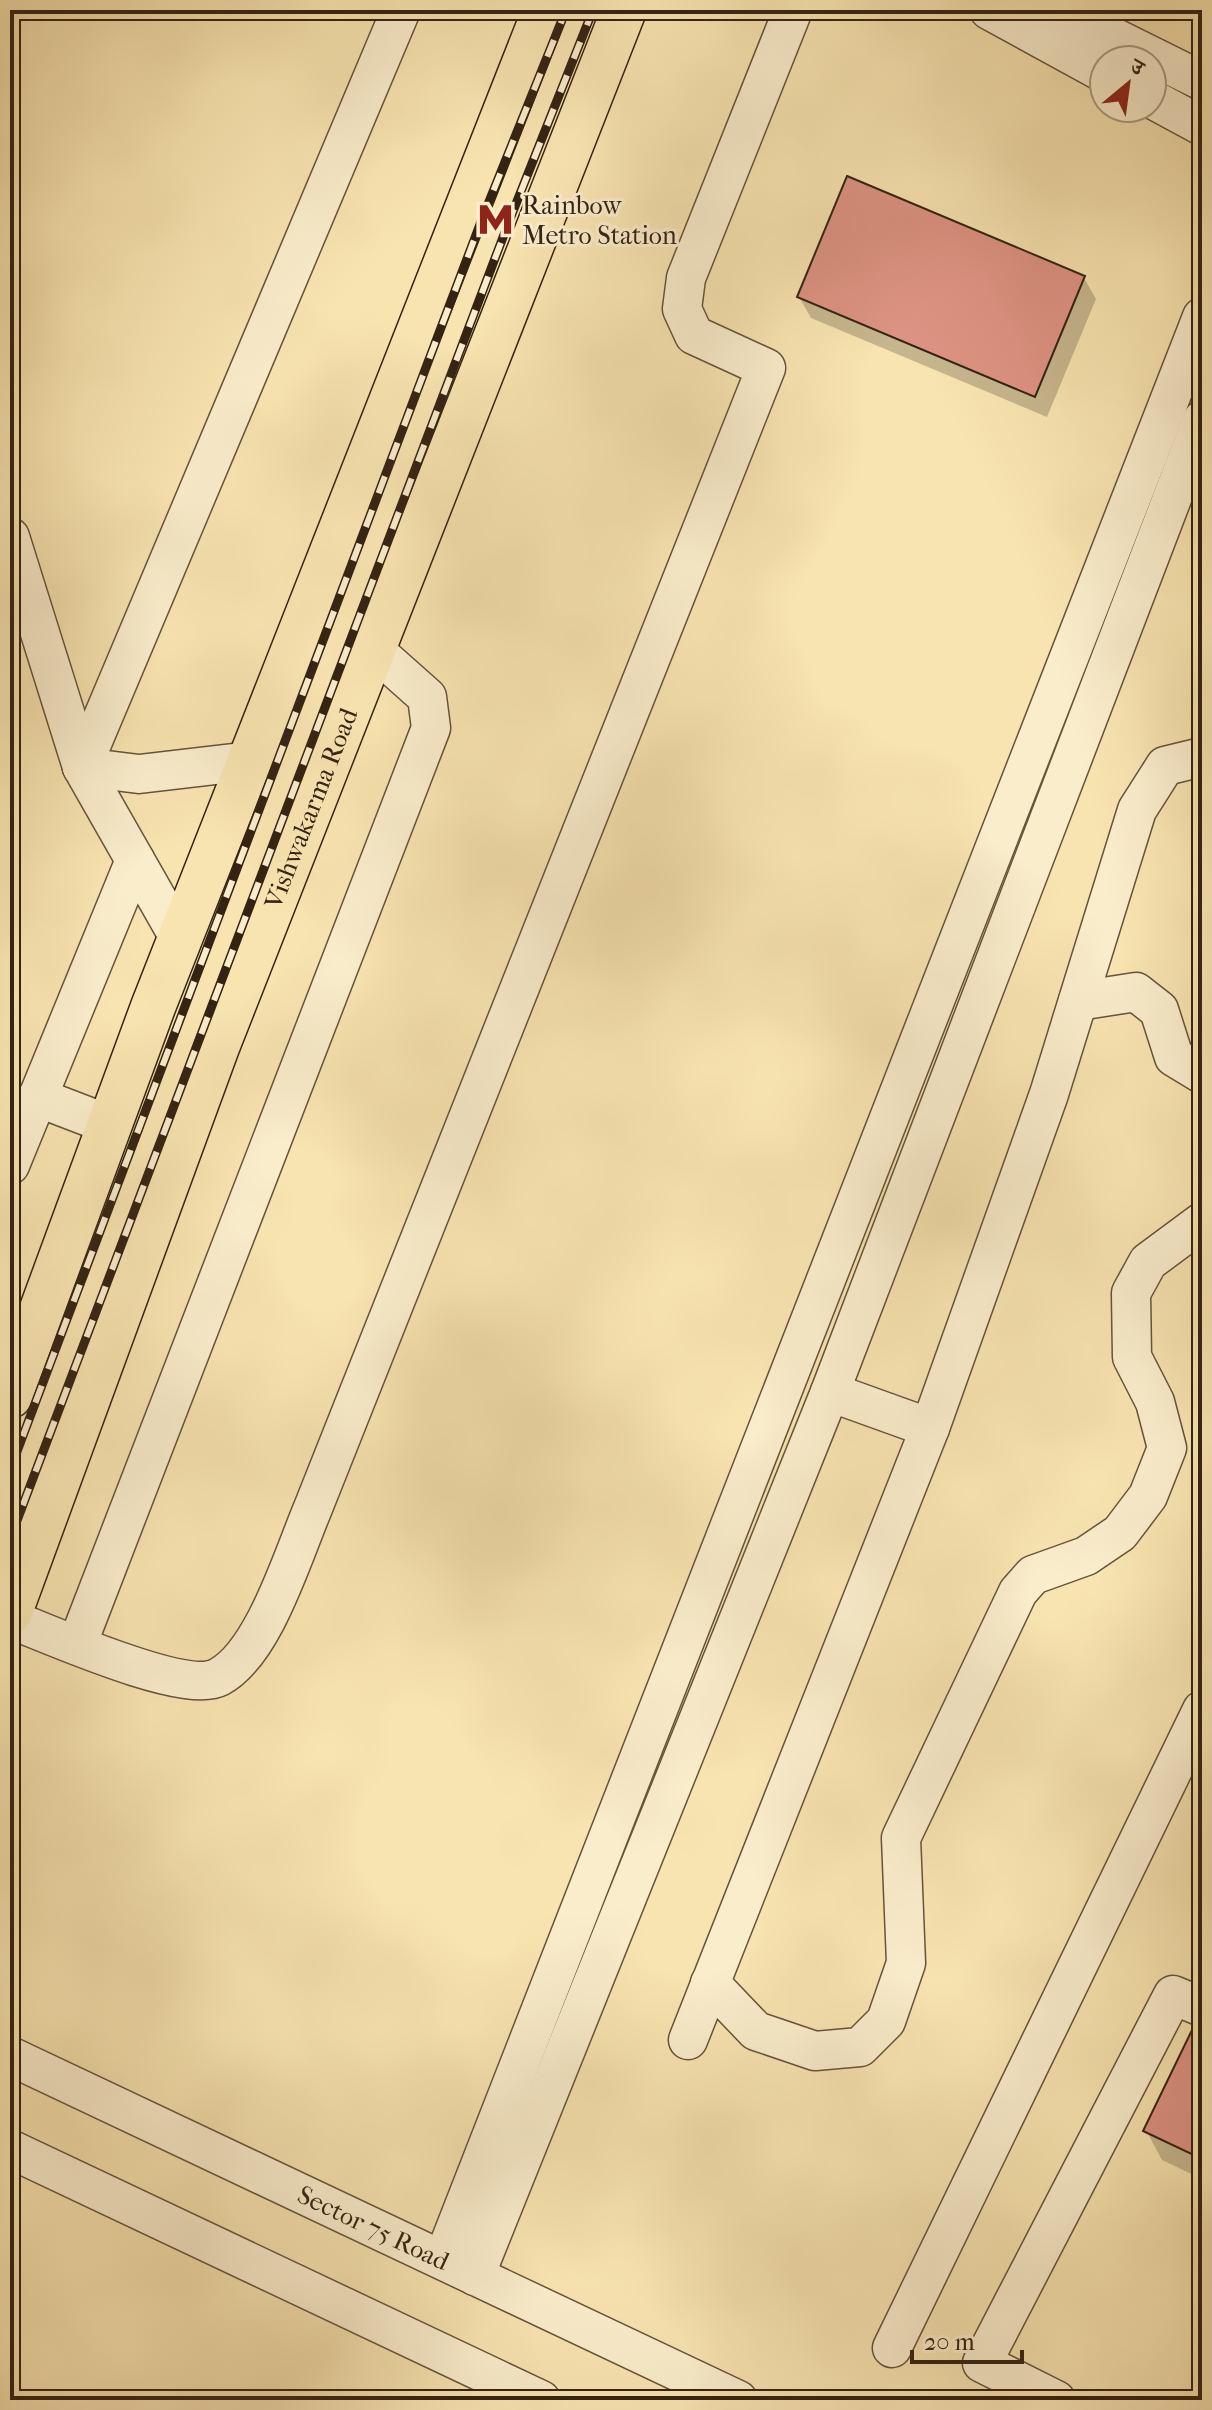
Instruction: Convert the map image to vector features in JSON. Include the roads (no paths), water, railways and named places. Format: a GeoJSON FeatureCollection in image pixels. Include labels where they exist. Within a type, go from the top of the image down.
{"type":"FeatureCollection","features":[{"type":"Feature","properties":{"kind":"main road"},"geometry":{"type":"LineString","coordinates":[[10,1396],[180,939],[545,10]]}},
{"type":"Feature","properties":{"kind":"main road","name":"Vishwakarma Road"},"geometry":{"type":"LineString","coordinates":[[10,1612],[211,1062],[624,10]]}},
{"type":"Feature","properties":{"kind":"street"},"geometry":{"type":"LineString","coordinates":[[82,767],[401,10]]}},
{"type":"Feature","properties":{"kind":"street"},"geometry":{"type":"LineString","coordinates":[[10,1619],[132,1666],[175,1679],[217,1678],[241,1659],[260,1633],[313,1508],[766,368],[694,335],[682,309],[686,278],[793,10]]}},
{"type":"Feature","properties":{"kind":"street"},"geometry":{"type":"LineString","coordinates":[[989,10],[1088,64]]}},
{"type":"Feature","properties":{"kind":"street"},"geometry":{"type":"LineString","coordinates":[[1059,10],[1202,81]]}},
{"type":"Feature","properties":{"kind":"street"},"geometry":{"type":"LineString","coordinates":[[1168,108],[1202,126]]}},
{"type":"Feature","properties":{"kind":"street"},"geometry":{"type":"LineString","coordinates":[[459,2268],[1202,317]]}},
{"type":"Feature","properties":{"kind":"street"},"geometry":{"type":"LineString","coordinates":[[459,2268],[830,1392],[1202,420]]}},
{"type":"Feature","properties":{"kind":"street"},"geometry":{"type":"LineString","coordinates":[[10,537],[82,767],[180,939]]}},
{"type":"Feature","properties":{"kind":"street"},"geometry":{"type":"LineString","coordinates":[[77,1645],[431,728],[427,697],[373,649]]}},
{"type":"Feature","properties":{"kind":"street"},"geometry":{"type":"LineString","coordinates":[[688,2040],[930,1428],[1049,1094],[1137,810],[1165,766],[1202,757]]}},
{"type":"Feature","properties":{"kind":"street"},"geometry":{"type":"LineString","coordinates":[[82,767],[139,774],[250,761]]}},
{"type":"Feature","properties":{"kind":"street"},"geometry":{"type":"LineString","coordinates":[[10,1165],[135,860]]}},
{"type":"Feature","properties":{"kind":"street"},"geometry":{"type":"LineString","coordinates":[[1078,1001],[1136,992],[1159,1010],[1174,1057],[1202,1074]]}},
{"type":"Feature","properties":{"kind":"street"},"geometry":{"type":"LineString","coordinates":[[37,1097],[110,1125]]}},
{"type":"Feature","properties":{"kind":"street"},"geometry":{"type":"LineString","coordinates":[[710,1983],[756,2031],[815,2051],[860,2047],[886,2021],[906,1963],[901,1838],[1018,1592],[1033,1575],[1086,1556],[1120,1533],[1148,1496],[1167,1448],[1155,1402],[1132,1357],[1131,1293],[1148,1262],[1202,1222]]}},
{"type":"Feature","properties":{"kind":"street"},"geometry":{"type":"LineString","coordinates":[[830,1392],[930,1428]]}},
{"type":"Feature","properties":{"kind":"street"},"geometry":{"type":"LineString","coordinates":[[892,2348],[1202,1710]]}},
{"type":"Feature","properties":{"kind":"street"},"geometry":{"type":"LineString","coordinates":[[1056,2400],[982,2363],[1173,1995],[1202,2007]]}},
{"type":"Feature","properties":{"kind":"street","name":"Sector 75 Road"},"geometry":{"type":"LineString","coordinates":[[10,2056],[738,2400]]}},
{"type":"Feature","properties":{"kind":"street"},"geometry":{"type":"LineString","coordinates":[[10,2149],[541,2400]]}},
{"type":"Feature","properties":{"kind":"railway"},"geometry":{"type":"LineString","coordinates":[[10,1470],[482,219],[566,10]]}},
{"type":"Feature","properties":{"kind":"railway"},"geometry":{"type":"LineString","coordinates":[[10,1539],[508,224],[593,10]]}},
{"type":"Feature","properties":{"kind":"place","name":"Rainbow Metro Station"},"geometry":{"type":"Point","coordinates":[496,220]}}]}
